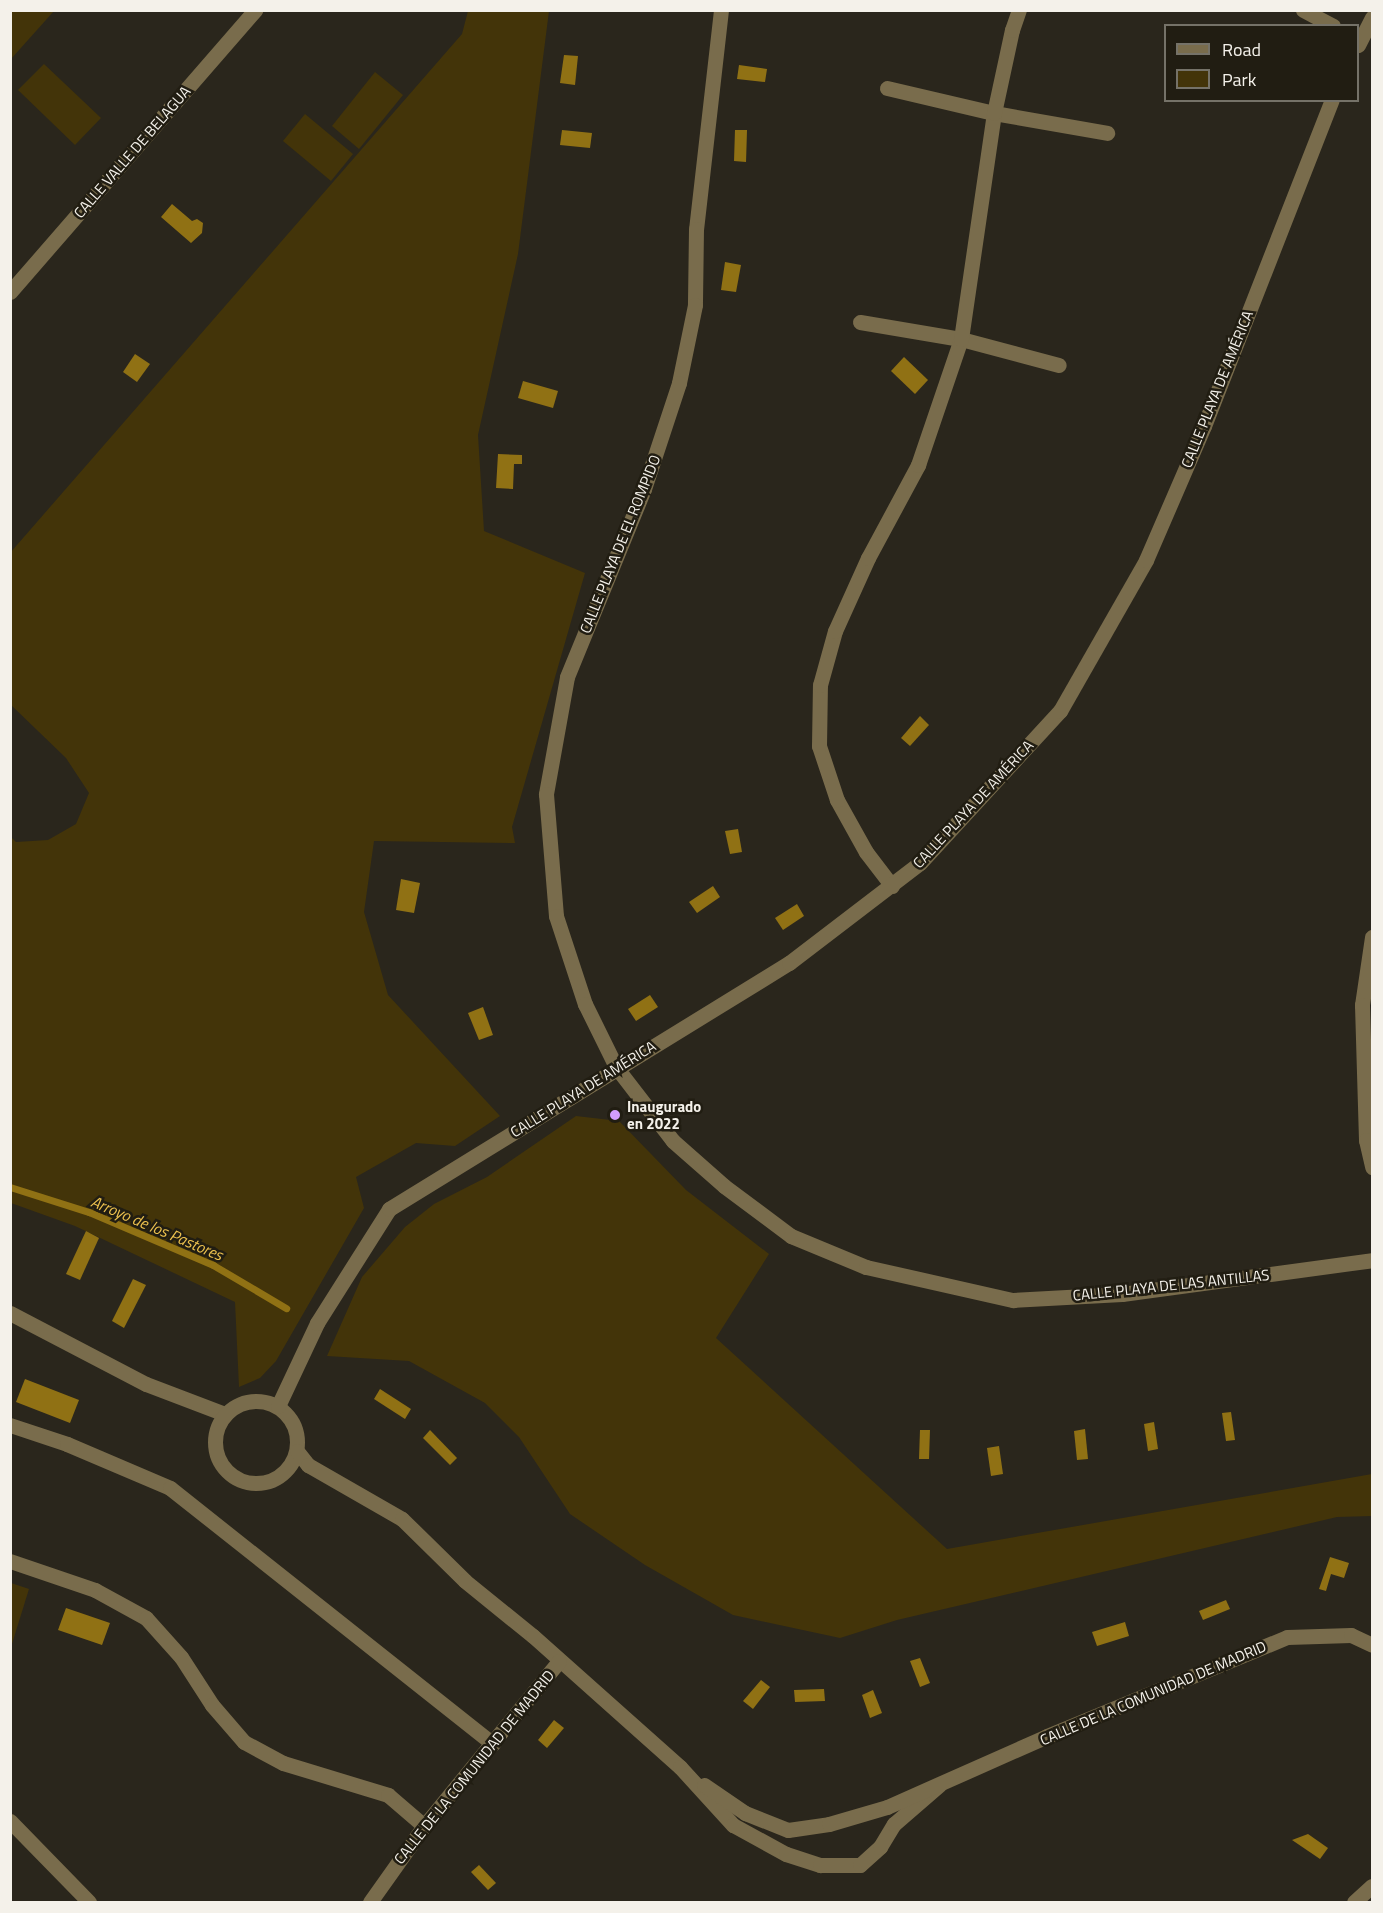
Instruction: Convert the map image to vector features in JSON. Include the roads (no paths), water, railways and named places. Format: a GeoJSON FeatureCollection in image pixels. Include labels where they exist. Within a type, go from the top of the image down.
{"type":"FeatureCollection","features":[{"type":"Feature","properties":{"kind":"street","name":"CALLE PLAYA DE EL ROMPIDO"},"geometry":{"type":"LineString","coordinates":[[616,1067],[585,1004],[556,916],[546,794],[567,678],[644,489],[680,383],[694,305],[696,229],[721,10]]}},
{"type":"Feature","properties":{"kind":"street"},"geometry":{"type":"LineString","coordinates":[[892,886],[866,852],[837,800],[819,746],[820,685],[835,631],[868,558],[918,465],[961,339],[994,113],[1012,30],[1020,10]]}},
{"type":"Feature","properties":{"kind":"street"},"geometry":{"type":"LineString","coordinates":[[1303,10],[1329,24]]}},
{"type":"Feature","properties":{"kind":"street","name":"CALLE VALLE DE BELAGUA"},"geometry":{"type":"LineString","coordinates":[[10,292],[253,11]]}},
{"type":"Feature","properties":{"kind":"street"},"geometry":{"type":"LineString","coordinates":[[1362,42],[1372,17]]}},
{"type":"Feature","properties":{"kind":"street"},"geometry":{"type":"LineString","coordinates":[[887,88],[994,113],[1107,133]]}},
{"type":"Feature","properties":{"kind":"street","name":"CALLE PLAYA DE AMÉRICA"},"geometry":{"type":"LineString","coordinates":[[278,1406],[317,1323],[389,1209],[616,1067],[789,963],[920,863],[1060,711],[1146,560],[1204,426],[1331,102]]}},
{"type":"Feature","properties":{"kind":"street"},"geometry":{"type":"LineString","coordinates":[[860,322],[961,339],[1059,365]]}},
{"type":"Feature","properties":{"kind":"street"},"geometry":{"type":"LineString","coordinates":[[1372,937],[1362,1005],[1366,1140],[1372,1167]]}},
{"type":"Feature","properties":{"kind":"street","name":"CALLE PLAYA DE LAS ANTILLAS"},"geometry":{"type":"LineString","coordinates":[[616,1067],[673,1141],[724,1186],[791,1236],[866,1267],[1013,1300],[1122,1294],[1372,1260]]}},
{"type":"Feature","properties":{"kind":"street"},"geometry":{"type":"LineString","coordinates":[[10,1313],[146,1384],[225,1414]]}},
{"type":"Feature","properties":{"kind":"street"},"geometry":{"type":"LineString","coordinates":[[250,1400],[278,1406],[295,1425],[297,1451],[285,1473],[262,1484],[237,1480],[219,1462],[215,1445],[214,1437],[225,1414],[250,1400]]}},
{"type":"Feature","properties":{"kind":"street"},"geometry":{"type":"LineString","coordinates":[[10,1425],[67,1444],[170,1488],[493,1744]]}},
{"type":"Feature","properties":{"kind":"street","name":"CALLE DE LA COMUNIDAD DE MADRID"},"geometry":{"type":"LineString","coordinates":[[297,1451],[308,1465],[402,1519],[465,1581],[533,1636],[680,1767],[745,1813],[788,1830],[829,1824],[887,1807],[1124,1704],[1287,1637],[1351,1635],[1372,1645]]}},
{"type":"Feature","properties":{"kind":"street"},"geometry":{"type":"LineString","coordinates":[[10,1561],[96,1590],[146,1618],[181,1657],[212,1705],[244,1742],[283,1762],[388,1796],[424,1826]]}},
{"type":"Feature","properties":{"kind":"street","name":"CALLE DE LA COMUNIDAD DE MADRID"},"geometry":{"type":"LineString","coordinates":[[370,1902],[424,1826],[559,1661]]}},
{"type":"Feature","properties":{"kind":"street","name":"CALLE DE LA COMUNIDAD DE MADRID"},"geometry":{"type":"LineString","coordinates":[[680,1767],[733,1825],[786,1854],[819,1865],[860,1865],[880,1848],[894,1824],[939,1785]]}},
{"type":"Feature","properties":{"kind":"street"},"geometry":{"type":"LineString","coordinates":[[10,1821],[89,1902]]}},
{"type":"Feature","properties":{"kind":"street"},"geometry":{"type":"LineString","coordinates":[[1354,1902],[1372,1886]]}},
{"type":"Feature","properties":{"kind":"waterway","name":"Arroyo de los Pastores"},"geometry":{"type":"LineString","coordinates":[[10,1187],[89,1212],[213,1265],[286,1308]]}},
{"type":"Feature","properties":{"kind":"place","name":"Inaugurado en 2022"},"geometry":{"type":"Point","coordinates":[615,1115]}}]}
